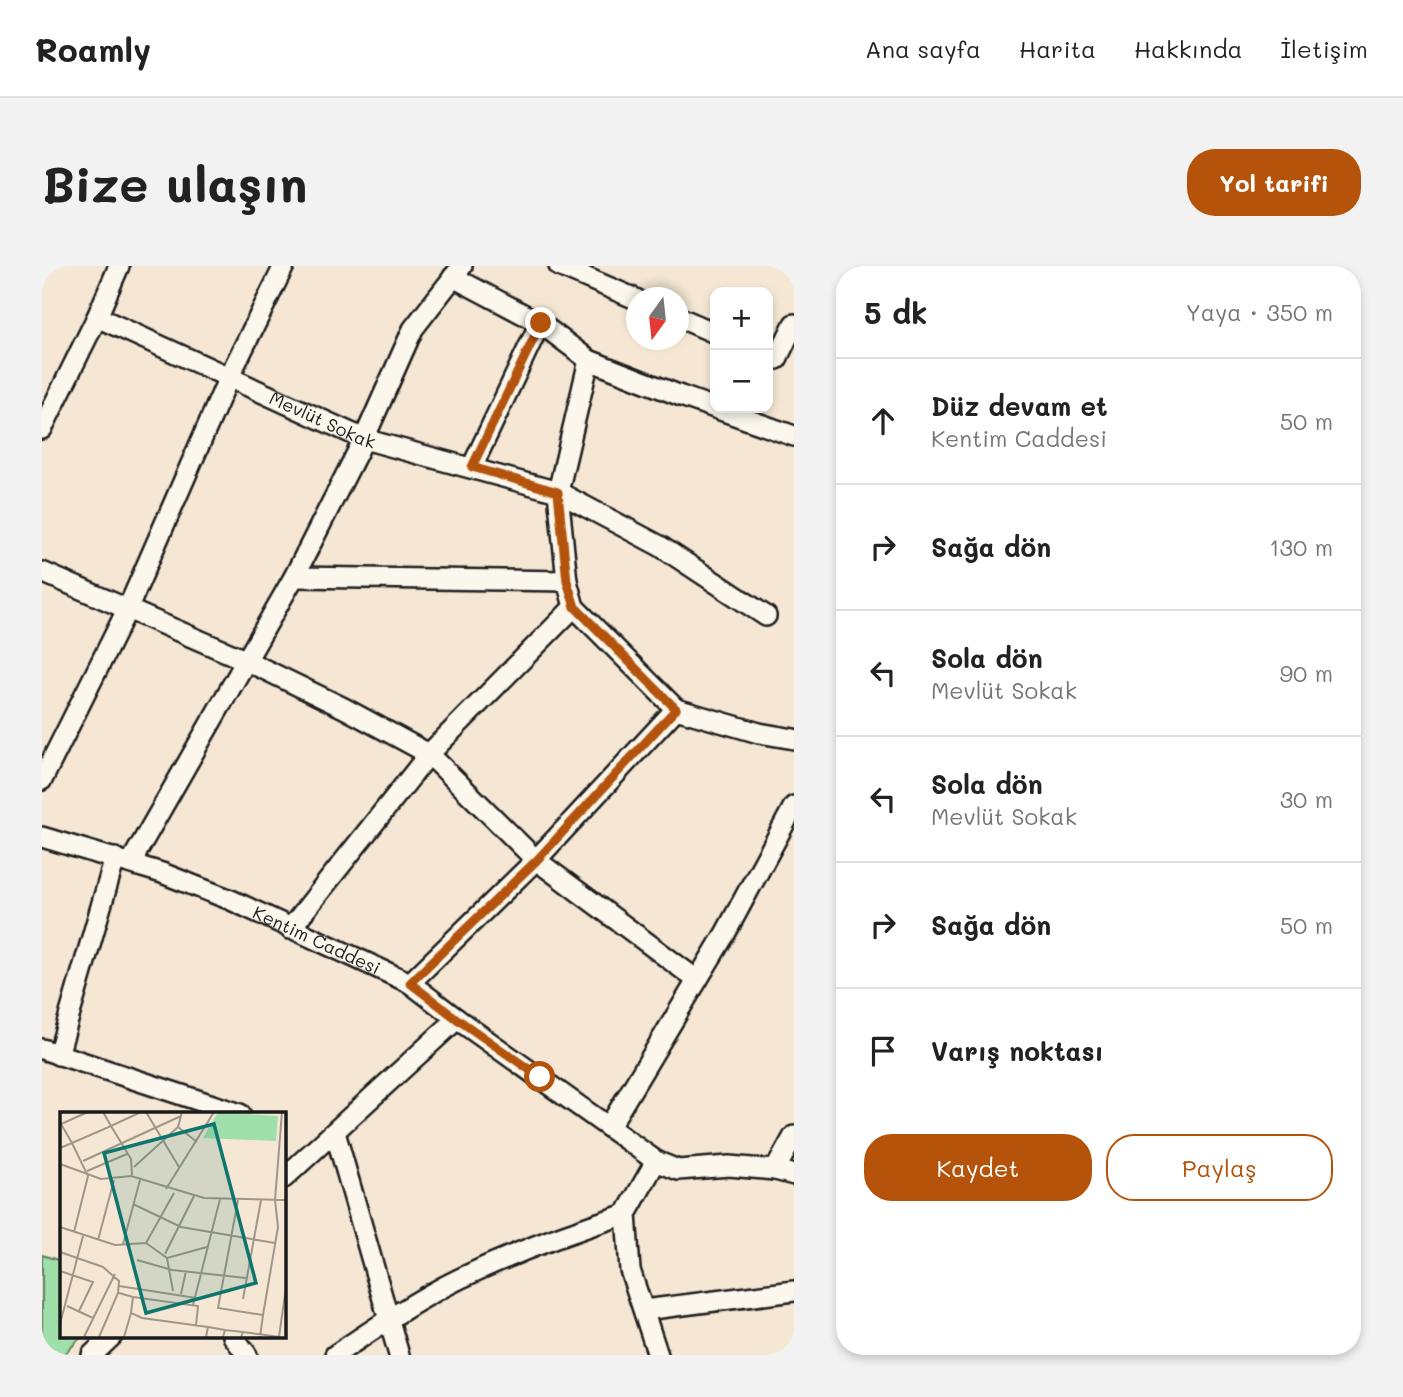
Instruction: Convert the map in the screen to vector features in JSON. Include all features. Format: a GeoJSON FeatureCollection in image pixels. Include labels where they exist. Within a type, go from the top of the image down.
{"type":"FeatureCollection","features":[{"type":"Feature","properties":{"kind":"street"},"geometry":{"type":"LineString","coordinates":[[42,429],[119,266]]}},
{"type":"Feature","properties":{"kind":"street"},"geometry":{"type":"LineString","coordinates":[[42,780],[128,608],[229,377],[284,266]]}},
{"type":"Feature","properties":{"kind":"street"},"geometry":{"type":"LineString","coordinates":[[559,266],[626,295]]}},
{"type":"Feature","properties":{"kind":"street"},"geometry":{"type":"LineString","coordinates":[[234,1112],[50,1052],[123,860],[294,577],[364,439],[413,329],[457,272],[541,323],[589,360],[794,436]]}},
{"type":"Feature","properties":{"kind":"street","name":"Mevlüt Sokak"},"geometry":{"type":"LineString","coordinates":[[97,317],[364,439],[558,492],[660,546],[766,616]]}},
{"type":"Feature","properties":{"kind":"street"},"geometry":{"type":"LineString","coordinates":[[689,322],[710,331]]}},
{"type":"Feature","properties":{"kind":"street"},"geometry":{"type":"LineString","coordinates":[[472,467],[541,323]]}},
{"type":"Feature","properties":{"kind":"street"},"geometry":{"type":"LineString","coordinates":[[780,360],[794,324]]}},
{"type":"Feature","properties":{"kind":"street"},"geometry":{"type":"LineString","coordinates":[[589,360],[558,492],[567,581],[575,607],[676,709],[759,733],[794,739]]}},
{"type":"Feature","properties":{"kind":"street"},"geometry":{"type":"LineString","coordinates":[[42,572],[245,660],[344,708],[429,754],[537,860],[698,981]]}},
{"type":"Feature","properties":{"kind":"street"},"geometry":{"type":"LineString","coordinates":[[294,577],[567,581]]}},
{"type":"Feature","properties":{"kind":"street"},"geometry":{"type":"LineString","coordinates":[[290,929],[429,754],[575,607]]}},
{"type":"Feature","properties":{"kind":"street"},"geometry":{"type":"LineString","coordinates":[[410,983],[537,860],[676,709]]}},
{"type":"Feature","properties":{"kind":"street"},"geometry":{"type":"LineString","coordinates":[[609,1126],[698,981],[794,806]]}},
{"type":"Feature","properties":{"kind":"street","name":"Kentim Caddesi"},"geometry":{"type":"LineString","coordinates":[[42,837],[123,860],[231,900],[410,983],[656,1161],[678,1170],[729,1166],[785,1172]]}},
{"type":"Feature","properties":{"kind":"street"},"geometry":{"type":"LineString","coordinates":[[285,1177],[457,1019]]}},
{"type":"Feature","properties":{"kind":"street"},"geometry":{"type":"LineString","coordinates":[[335,1132],[399,1355]]}},
{"type":"Feature","properties":{"kind":"street"},"geometry":{"type":"LineString","coordinates":[[785,1172],[794,1136]]}},
{"type":"Feature","properties":{"kind":"street"},"geometry":{"type":"LineString","coordinates":[[656,1161],[626,1214],[630,1270],[658,1355]]}},
{"type":"Feature","properties":{"kind":"street"},"geometry":{"type":"LineString","coordinates":[[334,1355],[388,1319],[458,1279],[565,1234],[626,1214]]}},
{"type":"Feature","properties":{"kind":"street"},"geometry":{"type":"LineString","coordinates":[[644,1310],[794,1291]]}},
{"type":"Feature","properties":{"kind":"street"},"geometry":{"type":"LineString","coordinates":[[92,1355],[110,1338]]}},
{"type":"Feature","properties":{"kind":"street"},"geometry":{"type":"LineString","coordinates":[[234,1338],[247,1355]]}},
{"type":"Feature","properties":{"kind":"green space"},"geometry":{"type":"Polygon","coordinates":[[[42,1255],[60,1261],[60,1338],[80,1338],[64,1355],[42,1355],[42,1255]]]}},
{"type":"Feature","properties":{"kind":"route"},"geometry":{"type":"LineString","coordinates":[[540,1077],[410,983],[537,860],[676,709],[575,607],[567,581],[558,492],[472,467],[541,323]]}}]}
